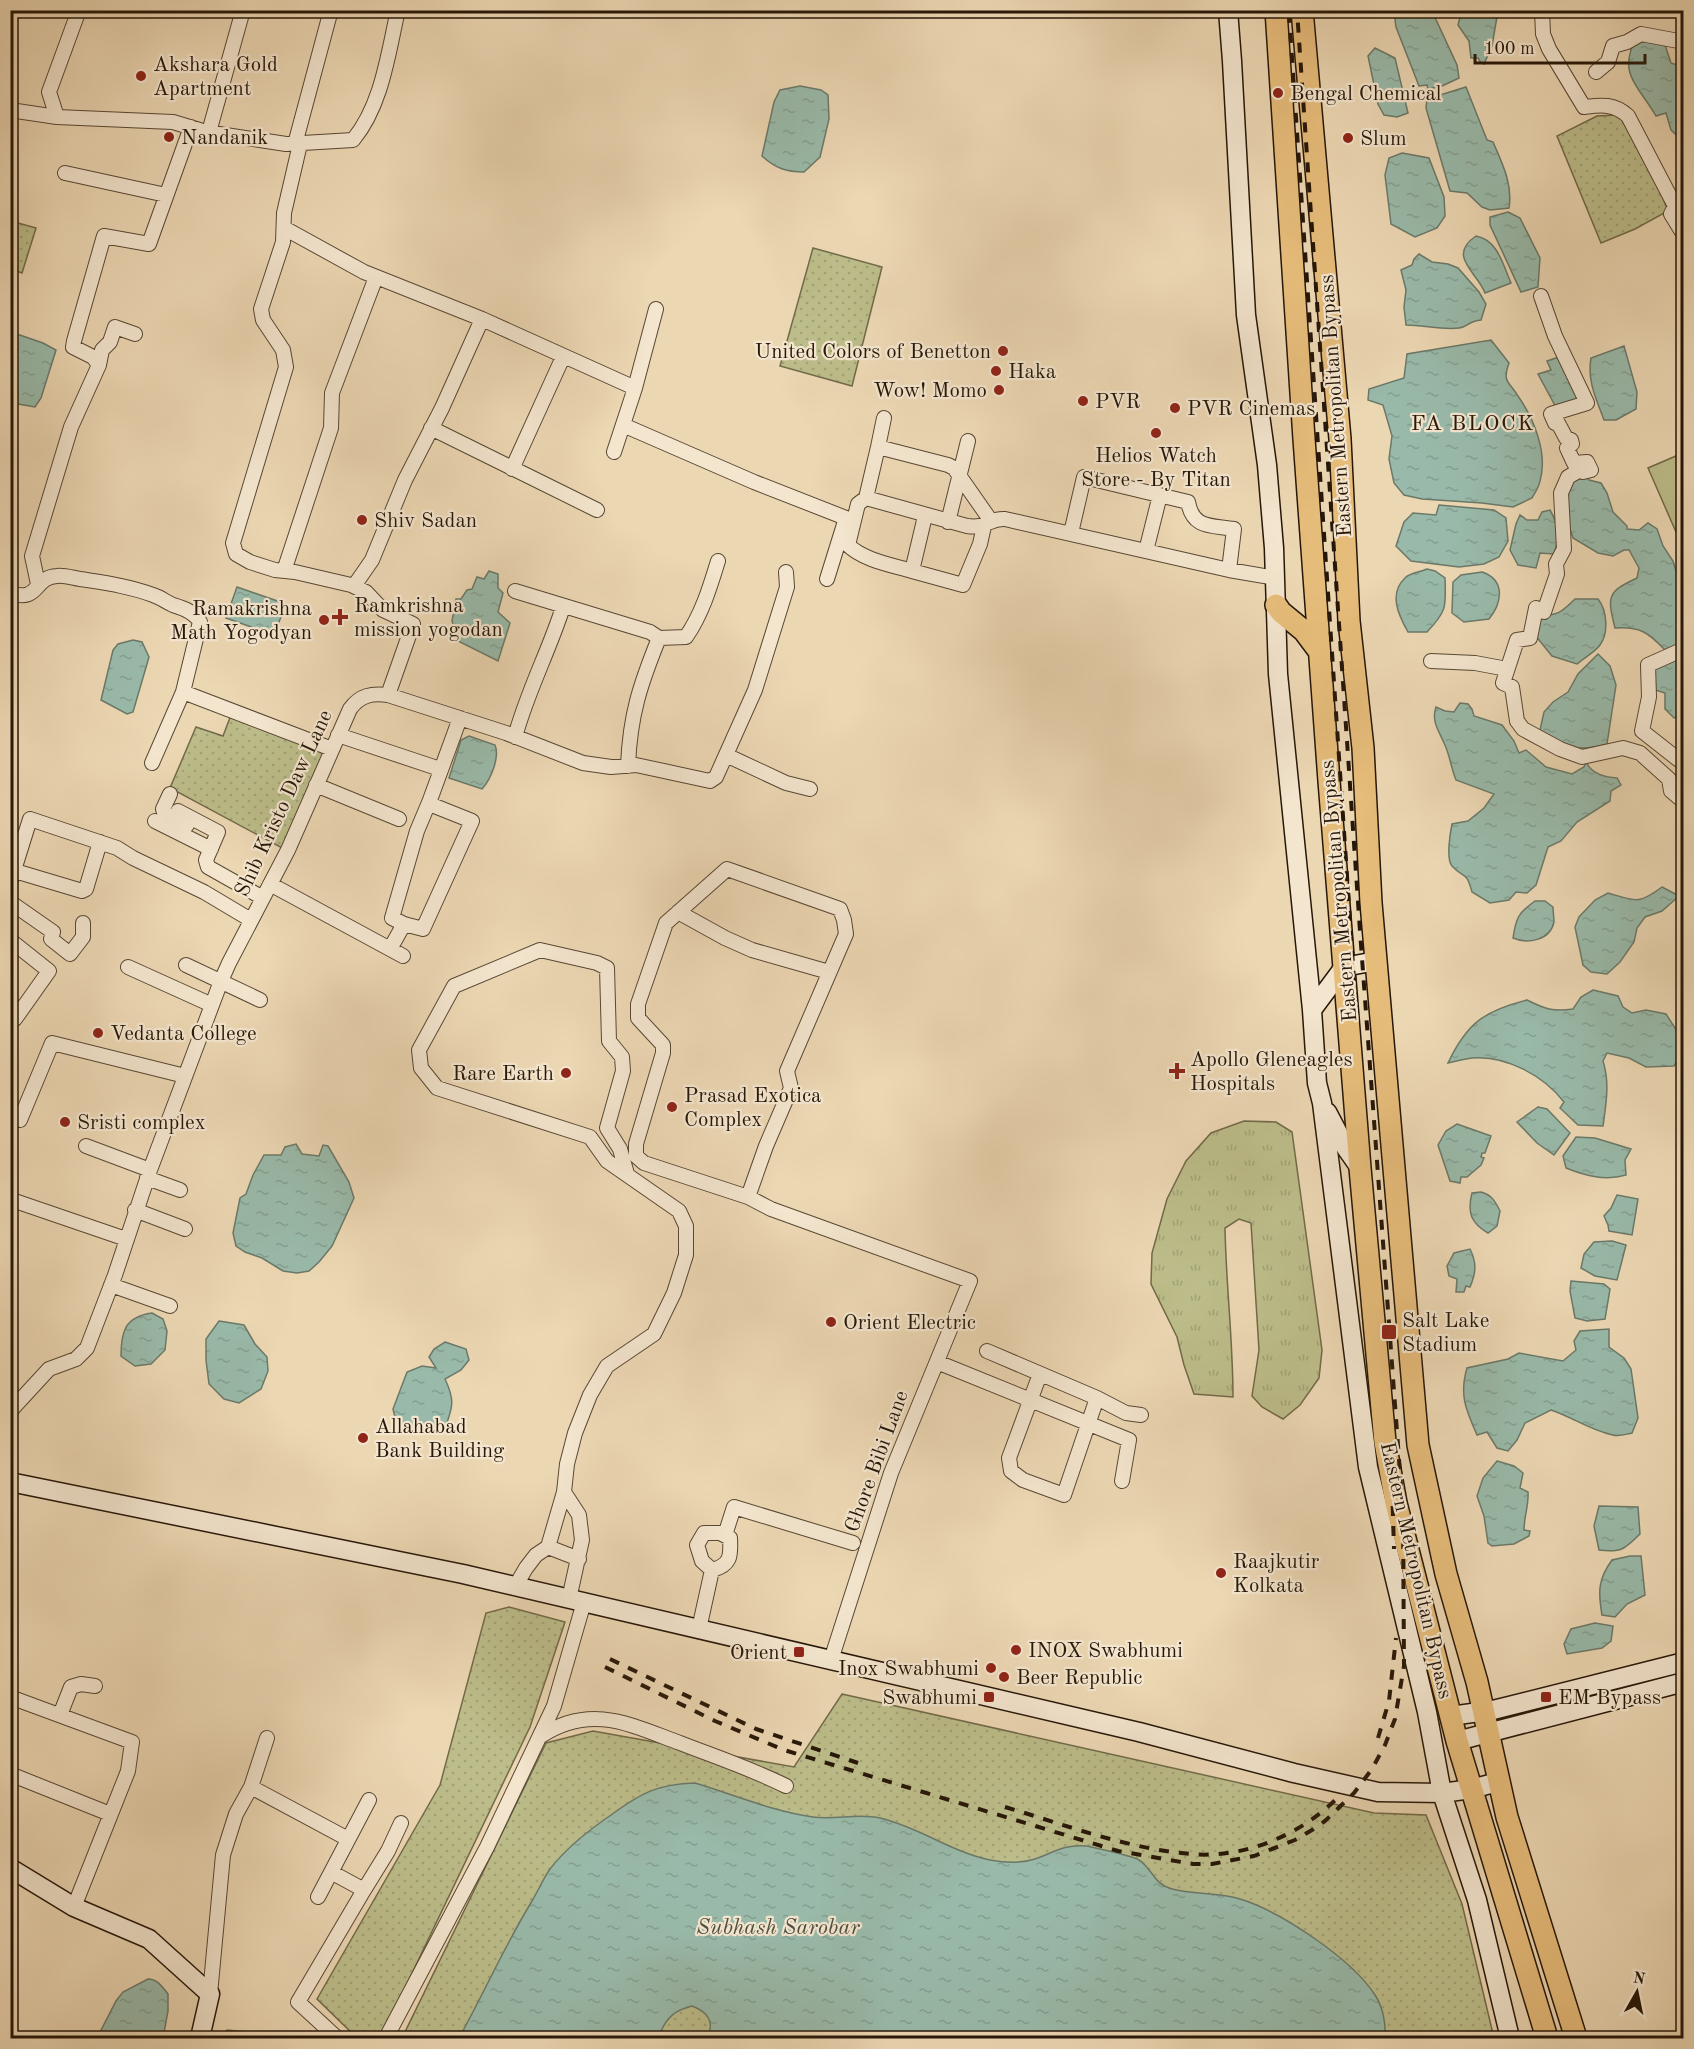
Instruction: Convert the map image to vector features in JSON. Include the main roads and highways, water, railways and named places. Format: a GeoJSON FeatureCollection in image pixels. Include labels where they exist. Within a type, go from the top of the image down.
{"type":"FeatureCollection","features":[{"type":"Feature","properties":{"kind":"main road","name":"Eastern Metropolitan Bypass"},"geometry":{"type":"LineString","coordinates":[[1276,10],[1319,651],[1360,1168],[1385,1442],[1396,1503],[1457,1741],[1547,2038]]}},
{"type":"Feature","properties":{"kind":"main road","name":"Eastern Metropolitan Bypass"},"geometry":{"type":"LineString","coordinates":[[1302,10],[1340,439],[1349,621],[1363,748],[1371,903],[1418,1445],[1446,1574],[1478,1682],[1507,1818],[1576,2038]]}},
{"type":"Feature","properties":{"kind":"main road"},"geometry":{"type":"LineString","coordinates":[[1276,605],[1304,631],[1319,651]]}},
{"type":"Feature","properties":{"kind":"water"},"geometry":{"type":"Polygon","coordinates":[[[1396,10],[1432,11],[1457,65],[1459,78],[1442,86],[1428,89],[1427,85],[1419,86],[1396,27],[1394,12],[1396,10]]]}},
{"type":"Feature","properties":{"kind":"water"},"geometry":{"type":"Polygon","coordinates":[[[1474,11],[1498,11],[1492,46],[1484,64],[1478,58],[1471,58],[1469,41],[1458,25],[1460,17],[1474,11]]]}},
{"type":"Feature","properties":{"kind":"water"},"geometry":{"type":"Polygon","coordinates":[[[1636,38],[1665,45],[1671,63],[1683,67],[1683,141],[1671,130],[1666,113],[1656,116],[1632,80],[1629,62],[1636,38]]]}},
{"type":"Feature","properties":{"kind":"water"},"geometry":{"type":"Polygon","coordinates":[[[1375,48],[1395,58],[1408,113],[1397,117],[1384,115],[1378,104],[1368,56],[1375,48]]]}},
{"type":"Feature","properties":{"kind":"water"},"geometry":{"type":"Polygon","coordinates":[[[800,86],[821,90],[828,95],[829,119],[820,157],[804,172],[781,168],[762,156],[774,102],[780,90],[800,86]]]}},
{"type":"Feature","properties":{"kind":"water"},"geometry":{"type":"Polygon","coordinates":[[[1466,87],[1487,140],[1493,142],[1503,166],[1508,182],[1509,208],[1490,210],[1482,207],[1467,193],[1450,191],[1426,108],[1427,99],[1466,87]]]}},
{"type":"Feature","properties":{"kind":"water"},"geometry":{"type":"Polygon","coordinates":[[[1402,153],[1429,158],[1444,197],[1445,216],[1437,228],[1415,237],[1391,224],[1385,175],[1389,158],[1402,153]]]}},
{"type":"Feature","properties":{"kind":"water"},"geometry":{"type":"Polygon","coordinates":[[[1508,212],[1520,218],[1540,258],[1538,287],[1521,292],[1490,225],[1490,217],[1508,212]]]}},
{"type":"Feature","properties":{"kind":"water"},"geometry":{"type":"Polygon","coordinates":[[[1476,236],[1490,242],[1495,248],[1511,283],[1485,293],[1464,258],[1467,243],[1476,236]]]}},
{"type":"Feature","properties":{"kind":"water"},"geometry":{"type":"Polygon","coordinates":[[[1419,254],[1432,262],[1458,268],[1479,292],[1486,304],[1481,320],[1459,328],[1406,325],[1404,307],[1406,290],[1401,270],[1412,265],[1419,254]]]}},
{"type":"Feature","properties":{"kind":"water"},"geometry":{"type":"Polygon","coordinates":[[[11,332],[56,350],[41,398],[35,407],[18,404],[11,399],[11,332]]]}},
{"type":"Feature","properties":{"kind":"water"},"geometry":{"type":"Polygon","coordinates":[[[1491,340],[1509,363],[1506,378],[1524,405],[1538,437],[1542,470],[1536,492],[1532,498],[1513,507],[1422,499],[1404,495],[1394,483],[1389,459],[1392,436],[1383,405],[1368,400],[1369,389],[1404,378],[1407,354],[1491,340]]]}},
{"type":"Feature","properties":{"kind":"water"},"geometry":{"type":"Polygon","coordinates":[[[1624,346],[1637,392],[1636,409],[1616,420],[1604,420],[1591,382],[1591,358],[1624,346]]]}},
{"type":"Feature","properties":{"kind":"water"},"geometry":{"type":"Polygon","coordinates":[[[1562,356],[1583,402],[1558,411],[1538,374],[1551,370],[1547,361],[1562,356]]]}},
{"type":"Feature","properties":{"kind":"water"},"geometry":{"type":"Polygon","coordinates":[[[1582,471],[1589,480],[1601,483],[1613,512],[1627,526],[1627,529],[1639,530],[1648,523],[1657,529],[1663,546],[1673,561],[1683,594],[1683,643],[1665,650],[1643,631],[1615,628],[1611,609],[1612,596],[1620,587],[1637,578],[1639,568],[1629,550],[1613,556],[1598,553],[1573,538],[1564,511],[1568,479],[1582,471]]]}},
{"type":"Feature","properties":{"kind":"water"},"geometry":{"type":"Polygon","coordinates":[[[1439,505],[1494,510],[1506,518],[1508,541],[1499,557],[1484,564],[1459,567],[1411,561],[1396,546],[1404,522],[1413,513],[1436,515],[1439,505]]]}},
{"type":"Feature","properties":{"kind":"water"},"geometry":{"type":"Polygon","coordinates":[[[1550,510],[1557,532],[1554,554],[1540,553],[1536,568],[1518,565],[1510,550],[1520,515],[1527,520],[1538,520],[1542,512],[1550,510]]]}},
{"type":"Feature","properties":{"kind":"water"},"geometry":{"type":"Polygon","coordinates":[[[1427,569],[1445,578],[1444,608],[1427,632],[1408,632],[1397,605],[1397,591],[1407,576],[1427,569]]]}},
{"type":"Feature","properties":{"kind":"water"},"geometry":{"type":"Polygon","coordinates":[[[489,571],[498,574],[498,588],[503,593],[498,612],[510,623],[498,661],[458,641],[452,621],[456,599],[461,599],[467,590],[472,589],[477,577],[484,579],[489,571]]]}},
{"type":"Feature","properties":{"kind":"water"},"geometry":{"type":"Polygon","coordinates":[[[1482,572],[1495,580],[1498,586],[1497,606],[1489,619],[1464,622],[1452,613],[1453,582],[1461,575],[1482,572]]]}},
{"type":"Feature","properties":{"kind":"water"},"geometry":{"type":"Polygon","coordinates":[[[237,587],[286,604],[274,635],[226,618],[237,587]]]}},
{"type":"Feature","properties":{"kind":"water"},"geometry":{"type":"Polygon","coordinates":[[[1575,599],[1598,599],[1606,622],[1605,634],[1600,645],[1577,664],[1552,656],[1535,635],[1538,615],[1558,613],[1575,599]]]}},
{"type":"Feature","properties":{"kind":"water"},"geometry":{"type":"Polygon","coordinates":[[[133,640],[142,642],[149,657],[133,712],[127,714],[101,700],[113,650],[118,644],[133,640]]]}},
{"type":"Feature","properties":{"kind":"water"},"geometry":{"type":"Polygon","coordinates":[[[1598,654],[1610,666],[1616,685],[1607,744],[1587,748],[1572,747],[1540,730],[1544,712],[1553,702],[1568,692],[1578,674],[1598,654]]]}},
{"type":"Feature","properties":{"kind":"water"},"geometry":{"type":"Polygon","coordinates":[[[1683,655],[1683,715],[1674,718],[1665,709],[1665,693],[1652,689],[1651,679],[1658,665],[1683,655]]]}},
{"type":"Feature","properties":{"kind":"water"},"geometry":{"type":"Polygon","coordinates":[[[1460,703],[1468,704],[1474,716],[1502,725],[1514,741],[1519,753],[1526,750],[1546,767],[1572,774],[1584,767],[1586,762],[1599,774],[1617,778],[1621,785],[1611,791],[1610,801],[1577,822],[1561,841],[1548,847],[1536,885],[1527,893],[1516,892],[1509,900],[1490,903],[1472,892],[1466,878],[1450,863],[1449,846],[1452,824],[1468,821],[1484,808],[1494,794],[1456,780],[1454,775],[1434,717],[1436,707],[1454,712],[1460,703]]]}},
{"type":"Feature","properties":{"kind":"water"},"geometry":{"type":"Polygon","coordinates":[[[469,736],[495,745],[494,768],[482,789],[449,778],[461,740],[469,736]]]}},
{"type":"Feature","properties":{"kind":"water"},"geometry":{"type":"Polygon","coordinates":[[[1662,887],[1679,896],[1662,911],[1645,917],[1637,928],[1634,942],[1620,962],[1607,974],[1591,972],[1583,965],[1575,927],[1579,917],[1595,900],[1608,893],[1636,900],[1642,899],[1662,887]]]}},
{"type":"Feature","properties":{"kind":"water"},"geometry":{"type":"Polygon","coordinates":[[[1535,901],[1545,901],[1553,907],[1552,928],[1543,937],[1531,941],[1513,938],[1519,917],[1535,901]]]}},
{"type":"Feature","properties":{"kind":"water"},"geometry":{"type":"Polygon","coordinates":[[[1593,990],[1618,996],[1623,1007],[1632,1013],[1646,1010],[1666,1014],[1677,1031],[1683,1053],[1674,1066],[1646,1067],[1629,1058],[1607,1053],[1603,1061],[1607,1085],[1603,1126],[1578,1125],[1560,1108],[1564,1102],[1556,1093],[1535,1076],[1511,1064],[1485,1058],[1448,1063],[1470,1028],[1488,1014],[1527,1000],[1549,1009],[1573,1009],[1581,997],[1593,990]]]}},
{"type":"Feature","properties":{"kind":"water"},"geometry":{"type":"Polygon","coordinates":[[[1538,1107],[1547,1109],[1570,1133],[1554,1155],[1537,1143],[1517,1122],[1538,1107]]]}},
{"type":"Feature","properties":{"kind":"water"},"geometry":{"type":"Polygon","coordinates":[[[1457,1124],[1491,1136],[1485,1153],[1482,1153],[1481,1157],[1484,1158],[1481,1165],[1467,1177],[1461,1177],[1460,1183],[1450,1181],[1438,1145],[1446,1131],[1457,1124]]]}},
{"type":"Feature","properties":{"kind":"water"},"geometry":{"type":"Polygon","coordinates":[[[1576,1137],[1595,1138],[1631,1149],[1625,1160],[1626,1175],[1611,1178],[1596,1177],[1566,1168],[1563,1156],[1576,1137]]]}},
{"type":"Feature","properties":{"kind":"water"},"geometry":{"type":"Polygon","coordinates":[[[296,1144],[302,1154],[319,1156],[323,1145],[328,1146],[349,1182],[354,1198],[332,1246],[309,1271],[297,1273],[283,1271],[262,1258],[245,1252],[236,1246],[233,1233],[240,1198],[246,1194],[264,1155],[281,1155],[285,1147],[296,1144]]]}},
{"type":"Feature","properties":{"kind":"water"},"geometry":{"type":"Polygon","coordinates":[[[1481,1192],[1493,1199],[1500,1211],[1497,1226],[1488,1233],[1474,1221],[1470,1212],[1472,1193],[1481,1192]]]}},
{"type":"Feature","properties":{"kind":"water"},"geometry":{"type":"Polygon","coordinates":[[[1617,1195],[1638,1199],[1632,1235],[1609,1231],[1604,1216],[1617,1195]]]}},
{"type":"Feature","properties":{"kind":"water"},"geometry":{"type":"Polygon","coordinates":[[[1612,1241],[1626,1245],[1617,1280],[1595,1276],[1581,1268],[1584,1254],[1594,1242],[1612,1241]]]}},
{"type":"Feature","properties":{"kind":"water"},"geometry":{"type":"Polygon","coordinates":[[[1470,1249],[1475,1263],[1472,1282],[1470,1287],[1466,1286],[1464,1292],[1456,1292],[1457,1279],[1449,1276],[1447,1266],[1454,1253],[1470,1249]]]}},
{"type":"Feature","properties":{"kind":"water"},"geometry":{"type":"Polygon","coordinates":[[[1571,1281],[1604,1284],[1610,1289],[1605,1319],[1587,1321],[1575,1318],[1570,1291],[1571,1281]]]}},
{"type":"Feature","properties":{"kind":"water"},"geometry":{"type":"Polygon","coordinates":[[[152,1313],[163,1319],[167,1331],[165,1350],[151,1364],[135,1366],[121,1356],[124,1332],[130,1322],[152,1313]]]}},
{"type":"Feature","properties":{"kind":"water"},"geometry":{"type":"Polygon","coordinates":[[[219,1321],[244,1325],[255,1344],[267,1357],[268,1371],[261,1389],[239,1403],[224,1399],[209,1384],[206,1339],[219,1321]]]}},
{"type":"Feature","properties":{"kind":"water"},"geometry":{"type":"Polygon","coordinates":[[[1609,1329],[1609,1347],[1624,1358],[1631,1369],[1638,1418],[1632,1433],[1618,1436],[1605,1433],[1551,1410],[1525,1423],[1517,1440],[1508,1451],[1497,1448],[1487,1432],[1477,1435],[1465,1402],[1464,1386],[1467,1368],[1508,1359],[1519,1353],[1563,1361],[1576,1350],[1574,1341],[1580,1331],[1609,1329]]]}},
{"type":"Feature","properties":{"kind":"water"},"geometry":{"type":"Polygon","coordinates":[[[445,1342],[466,1349],[469,1360],[461,1370],[445,1379],[452,1404],[445,1428],[417,1431],[396,1422],[393,1409],[407,1372],[422,1366],[436,1368],[429,1357],[434,1349],[445,1342]]]}},
{"type":"Feature","properties":{"kind":"water"},"geometry":{"type":"Polygon","coordinates":[[[1497,1461],[1514,1466],[1523,1473],[1520,1488],[1528,1492],[1524,1530],[1530,1531],[1529,1536],[1514,1544],[1492,1546],[1488,1543],[1484,1516],[1477,1496],[1483,1478],[1497,1461]]]}},
{"type":"Feature","properties":{"kind":"water"},"geometry":{"type":"Polygon","coordinates":[[[1599,1506],[1638,1507],[1640,1534],[1622,1549],[1599,1550],[1594,1526],[1599,1506]]]}},
{"type":"Feature","properties":{"kind":"water"},"geometry":{"type":"Polygon","coordinates":[[[1641,1556],[1645,1595],[1627,1604],[1615,1617],[1602,1615],[1600,1592],[1604,1573],[1612,1560],[1641,1556]]]}},
{"type":"Feature","properties":{"kind":"water"},"geometry":{"type":"Polygon","coordinates":[[[1595,1623],[1613,1626],[1611,1641],[1602,1648],[1567,1654],[1564,1644],[1571,1629],[1595,1623]]]}},
{"type":"Feature","properties":{"kind":"water","name":"Subhash Sarobar"},"geometry":{"type":"Polygon","coordinates":[[[695,1783],[768,1807],[813,1817],[880,1818],[908,1827],[962,1851],[996,1861],[1024,1862],[1066,1847],[1079,1846],[1136,1858],[1166,1887],[1240,1899],[1275,1914],[1314,1938],[1350,1966],[1375,1995],[1383,2016],[1385,2038],[707,2038],[710,2022],[702,2011],[692,2006],[681,2009],[667,2021],[661,2031],[663,2038],[459,2038],[545,1877],[564,1853],[579,1839],[641,1795],[670,1785],[695,1783]]]}},
{"type":"Feature","properties":{"kind":"water"},"geometry":{"type":"Polygon","coordinates":[[[148,1979],[157,1982],[168,1994],[168,2011],[163,2038],[97,2038],[123,1992],[148,1979]]]}},
{"type":"Feature","properties":{"kind":"water"},"geometry":{"type":"Polygon","coordinates":[[[227,2030],[249,2032],[257,2038],[220,2038],[227,2030]]]}},
{"type":"Feature","properties":{"kind":"railway"},"geometry":{"type":"LineString","coordinates":[[605,1667],[715,1721],[784,1750],[1118,1851],[1193,1864],[1212,1864],[1254,1856],[1295,1840],[1312,1830],[1325,1821],[1354,1793],[1372,1769],[1385,1745],[1395,1719],[1404,1666],[1403,1513],[1360,931],[1297,10]]}},
{"type":"Feature","properties":{"kind":"railway"},"geometry":{"type":"LineString","coordinates":[[1289,13],[1356,1010]]}},
{"type":"Feature","properties":{"kind":"railway"},"geometry":{"type":"LineString","coordinates":[[1392,1486],[1394,1549]]}},
{"type":"Feature","properties":{"kind":"railway"},"geometry":{"type":"LineString","coordinates":[[1378,1738],[1389,1701],[1396,1638]]}},
{"type":"Feature","properties":{"kind":"railway"},"geometry":{"type":"LineString","coordinates":[[610,1659],[756,1729],[858,1763]]}},
{"type":"Feature","properties":{"kind":"railway"},"geometry":{"type":"LineString","coordinates":[[1005,1807],[1144,1847],[1191,1854],[1211,1854],[1252,1848],[1272,1841],[1309,1821],[1340,1795]]}},
{"type":"Feature","properties":{"kind":"place","name":"Akshara Gold Apartment"},"geometry":{"type":"Point","coordinates":[141,76]}},
{"type":"Feature","properties":{"kind":"place","name":"Bengal Chemical"},"geometry":{"type":"Point","coordinates":[1278,93]}},
{"type":"Feature","properties":{"kind":"place","name":"Nandanik"},"geometry":{"type":"Point","coordinates":[169,137]}},
{"type":"Feature","properties":{"kind":"place","name":"Slum"},"geometry":{"type":"Point","coordinates":[1348,138]}},
{"type":"Feature","properties":{"kind":"place","name":"United Colors of Benetton"},"geometry":{"type":"Point","coordinates":[1003,351]}},
{"type":"Feature","properties":{"kind":"place","name":"Haka"},"geometry":{"type":"Point","coordinates":[996,371]}},
{"type":"Feature","properties":{"kind":"place","name":"Wow! Momo"},"geometry":{"type":"Point","coordinates":[999,390]}},
{"type":"Feature","properties":{"kind":"place","name":"PVR"},"geometry":{"type":"Point","coordinates":[1083,401]}},
{"type":"Feature","properties":{"kind":"place","name":"PVR Cinemas"},"geometry":{"type":"Point","coordinates":[1175,408]}},
{"type":"Feature","properties":{"kind":"place","name":"Helios Watch Store - By Titan"},"geometry":{"type":"Point","coordinates":[1156,433]}},
{"type":"Feature","properties":{"kind":"place","name":"Shiv Sadan"},"geometry":{"type":"Point","coordinates":[362,520]}},
{"type":"Feature","properties":{"kind":"place","name":"Ramkrishna mission yogodan"},"geometry":{"type":"Point","coordinates":[340,617]}},
{"type":"Feature","properties":{"kind":"place","name":"Ramakrishna Math Yogodyan"},"geometry":{"type":"Point","coordinates":[324,620]}},
{"type":"Feature","properties":{"kind":"place","name":"Vedanta College"},"geometry":{"type":"Point","coordinates":[98,1033]}},
{"type":"Feature","properties":{"kind":"place","name":"Apollo Gleneagles Hospitals"},"geometry":{"type":"Point","coordinates":[1177,1071]}},
{"type":"Feature","properties":{"kind":"place","name":"Rare Earth"},"geometry":{"type":"Point","coordinates":[566,1073]}},
{"type":"Feature","properties":{"kind":"place","name":"Prasad Exotica Complex"},"geometry":{"type":"Point","coordinates":[672,1107]}},
{"type":"Feature","properties":{"kind":"place","name":"Sristi complex"},"geometry":{"type":"Point","coordinates":[65,1122]}},
{"type":"Feature","properties":{"kind":"place","name":"Orient Electric"},"geometry":{"type":"Point","coordinates":[831,1322]}},
{"type":"Feature","properties":{"kind":"place","name":"Salt Lake Stadium"},"geometry":{"type":"Point","coordinates":[1389,1332]}},
{"type":"Feature","properties":{"kind":"place","name":"Allahabad Bank Building"},"geometry":{"type":"Point","coordinates":[363,1438]}},
{"type":"Feature","properties":{"kind":"place","name":"Raajkutir Kolkata"},"geometry":{"type":"Point","coordinates":[1221,1573]}},
{"type":"Feature","properties":{"kind":"place","name":"INOX Swabhumi"},"geometry":{"type":"Point","coordinates":[1016,1650]}},
{"type":"Feature","properties":{"kind":"place","name":"Orient"},"geometry":{"type":"Point","coordinates":[799,1652]}},
{"type":"Feature","properties":{"kind":"place","name":"Inox Swabhumi"},"geometry":{"type":"Point","coordinates":[991,1668]}},
{"type":"Feature","properties":{"kind":"place","name":"Beer Republic"},"geometry":{"type":"Point","coordinates":[1004,1677]}},
{"type":"Feature","properties":{"kind":"place","name":"Swabhumi"},"geometry":{"type":"Point","coordinates":[989,1697]}},
{"type":"Feature","properties":{"kind":"place","name":"EM Bypass"},"geometry":{"type":"Point","coordinates":[1546,1697]}},
{"type":"Feature","properties":{"kind":"district","name":"FA BLOCK"},"geometry":{"type":"Point","coordinates":[1473,422]}}]}
